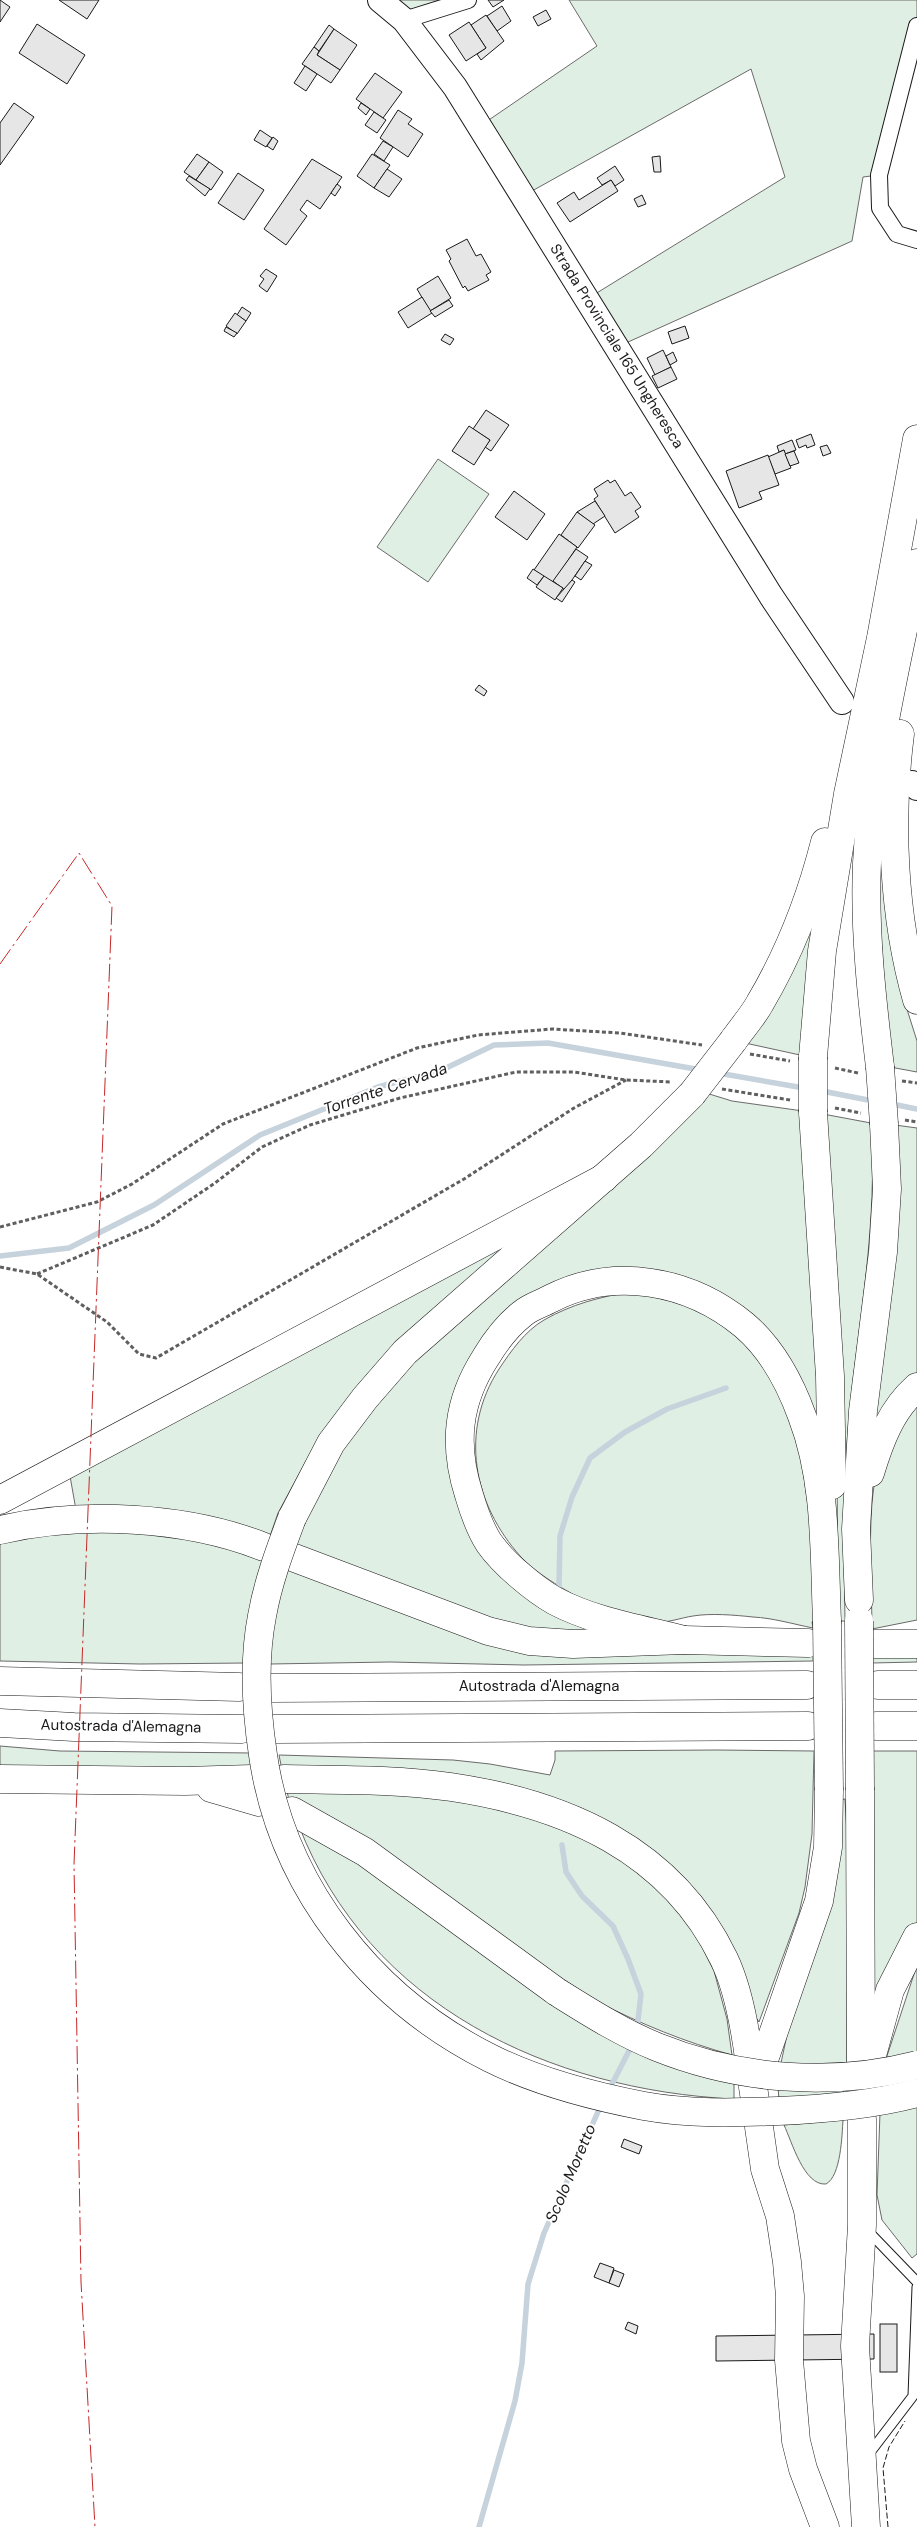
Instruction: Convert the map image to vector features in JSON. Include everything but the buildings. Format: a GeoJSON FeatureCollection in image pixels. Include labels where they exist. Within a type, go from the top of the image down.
{"type":"FeatureCollection","features":[{"type":"Feature","properties":{"kind":"highway"},"geometry":{"type":"LineString","coordinates":[[284,1779],[393,1781],[494,1794],[548,1809],[597,1828],[634,1852],[675,1888],[703,1923],[725,1960],[745,2029],[757,2059],[819,1901],[828,1847],[828,1622],[832,1497],[830,1376],[812,1062],[822,951],[848,794],[881,638],[903,507],[917,439]]}},
{"type":"Feature","properties":{"kind":"highway"},"geometry":{"type":"LineString","coordinates":[[903,507],[870,637],[819,867],[793,936],[764,995],[703,1091],[405,1352],[365,1398],[331,1443],[292,1518],[273,1568],[261,1617],[255,1668],[260,1738],[268,1788],[284,1840],[310,1892],[344,1941],[384,1986],[433,2025],[490,2058],[541,2078],[589,2094],[647,2107],[730,2114],[807,2110],[884,2102],[917,2093]]}},
{"type":"Feature","properties":{"kind":"highway"},"geometry":{"type":"LineString","coordinates":[[917,563],[882,741],[867,863],[873,1071],[877,1119],[887,1189],[883,1252],[863,1411],[856,1528],[859,1610],[860,2003],[866,2060],[890,1990],[917,1937]]}},
{"type":"Feature","properties":{"kind":"highway"},"geometry":{"type":"LineString","coordinates":[[917,620],[898,754],[896,863],[902,924],[917,1000]]}},
{"type":"Feature","properties":{"kind":"highway"},"geometry":{"type":"LineString","coordinates":[[0,1500],[604,1178]]}},
{"type":"Feature","properties":{"kind":"highway"},"geometry":{"type":"LineString","coordinates":[[684,1640],[584,1615],[553,1600],[523,1578],[490,1544],[476,1516],[460,1467],[459,1424],[471,1381],[495,1343],[523,1313],[564,1292],[601,1283],[643,1281],[678,1288],[708,1300],[745,1326],[770,1354],[787,1382],[802,1417],[813,1453],[822,1501],[828,1622]]}},
{"type":"Feature","properties":{"kind":"highway"},"geometry":{"type":"LineString","coordinates":[[859,1610],[863,1519],[867,1481],[879,1441],[888,1423],[917,1387]]}},
{"type":"Feature","properties":{"kind":"highway"},"geometry":{"type":"LineString","coordinates":[[0,1530],[63,1521],[136,1519],[203,1530],[264,1547]]}},
{"type":"Feature","properties":{"kind":"highway"},"geometry":{"type":"LineString","coordinates":[[292,1558],[469,1625],[529,1641],[573,1644],[684,1640],[808,1643]]}},
{"type":"Feature","properties":{"kind":"highway"},"geometry":{"type":"LineString","coordinates":[[875,1644],[917,1644]]}},
{"type":"Feature","properties":{"kind":"highway"},"geometry":{"type":"LineString","coordinates":[[0,1681],[239,1687]]}},
{"type":"Feature","properties":{"kind":"highway","name":"Autostrada d'Alemagna"},"geometry":{"type":"LineString","coordinates":[[270,1688],[806,1685]]}},
{"type":"Feature","properties":{"kind":"highway"},"geometry":{"type":"LineString","coordinates":[[878,1685],[917,1685]]}},
{"type":"Feature","properties":{"kind":"highway","name":"Autostrada d'Alemagna"},"geometry":{"type":"LineString","coordinates":[[0,1722],[74,1726],[242,1729]]}},
{"type":"Feature","properties":{"kind":"highway"},"geometry":{"type":"LineString","coordinates":[[274,1730],[808,1726]]}},
{"type":"Feature","properties":{"kind":"highway"},"geometry":{"type":"LineString","coordinates":[[876,1726],[917,1726]]}},
{"type":"Feature","properties":{"kind":"highway"},"geometry":{"type":"LineString","coordinates":[[0,1779],[185,1781],[256,1790]]}},
{"type":"Feature","properties":{"kind":"highway"},"geometry":{"type":"LineString","coordinates":[[292,1811],[365,1852],[557,1992],[610,2024],[657,2047],[736,2070],[822,2078],[883,2074],[917,2065]]}},
{"type":"Feature","properties":{"kind":"highway"},"geometry":{"type":"LineString","coordinates":[[862,2119],[862,2225],[855,2334],[866,2527]]}},
{"type":"Feature","properties":{"kind":"highway"},"geometry":{"type":"LineString","coordinates":[[759,2127],[765,2169],[780,2216],[787,2262],[790,2296],[789,2346],[796,2441],[803,2468],[825,2527]]}},
{"type":"Feature","properties":{"kind":"main road","name":"Strada Provinciale 165 Ungheresca"},"geometry":{"type":"LineString","coordinates":[[380,0],[404,20],[456,87],[771,596],[842,702]]}},
{"type":"Feature","properties":{"kind":"street"},"geometry":{"type":"LineString","coordinates":[[404,20],[468,0]]}},
{"type":"Feature","properties":{"kind":"street"},"geometry":{"type":"LineString","coordinates":[[917,26],[879,175],[880,208],[897,234],[917,240]]}},
{"type":"Feature","properties":{"kind":"lane"},"geometry":{"type":"LineString","coordinates":[[862,2225],[917,2282]]}},
{"type":"Feature","properties":{"kind":"lane"},"geometry":{"type":"LineString","coordinates":[[862,2464],[914,2396],[917,2287]]}},
{"type":"Feature","properties":{"kind":"path"},"geometry":{"type":"LineString","coordinates":[[0,1227],[97,1202],[132,1184],[223,1124],[417,1048],[478,1035],[552,1029],[620,1033],[730,1047],[873,1071]]}},
{"type":"Feature","properties":{"kind":"path"},"geometry":{"type":"LineString","coordinates":[[0,1267],[37,1274],[106,1322],[139,1354],[156,1358],[464,1179],[574,1108],[626,1080],[574,1072],[516,1072],[400,1098],[310,1125],[262,1147],[215,1183],[153,1225],[37,1274]]}},
{"type":"Feature","properties":{"kind":"path"},"geometry":{"type":"LineString","coordinates":[[703,1091],[815,1107],[877,1119]]}},
{"type":"Feature","properties":{"kind":"green space"},"geometry":{"type":"Polygon","coordinates":[[[380,0],[468,0],[404,20],[380,0]]]}},
{"type":"Feature","properties":{"kind":"green space"},"geometry":{"type":"Polygon","coordinates":[[[569,0],[917,0],[917,26],[879,175],[863,177],[852,241],[617,347],[587,299],[785,177],[751,69],[523,196],[480,126],[597,46],[569,0]]]}},
{"type":"Feature","properties":{"kind":"green space"},"geometry":{"type":"Polygon","coordinates":[[[438,459],[489,494],[428,582],[377,547],[438,459]]]}},
{"type":"Feature","properties":{"kind":"green space"},"geometry":{"type":"Polygon","coordinates":[[[883,849],[905,1003],[917,1041],[917,1072],[890,1067],[876,865],[883,849]]]}},
{"type":"Feature","properties":{"kind":"green space"},"geometry":{"type":"Polygon","coordinates":[[[803,930],[811,934],[800,1055],[745,1043],[803,930]]]}},
{"type":"Feature","properties":{"kind":"green space"},"geometry":{"type":"Polygon","coordinates":[[[706,1093],[732,1101],[803,1111],[819,1426],[708,1291],[560,1288],[472,1373],[474,1523],[596,1629],[597,1636],[494,1624],[292,1546],[331,1466],[388,1386],[706,1093]]]}},
{"type":"Feature","properties":{"kind":"green space"},"geometry":{"type":"Polygon","coordinates":[[[823,1114],[871,1123],[872,1197],[870,1234],[849,1417],[846,1468],[844,1544],[845,1621],[838,1621],[837,1461],[823,1114]]]}},
{"type":"Feature","properties":{"kind":"green space"},"geometry":{"type":"Polygon","coordinates":[[[895,1125],[917,1128],[917,1375],[878,1420],[874,1420],[895,1125]]]}},
{"type":"Feature","properties":{"kind":"green space"},"geometry":{"type":"Polygon","coordinates":[[[499,1246],[503,1253],[343,1411],[306,1461],[278,1513],[269,1539],[76,1510],[70,1476],[499,1246]]]}},
{"type":"Feature","properties":{"kind":"green space"},"geometry":{"type":"Polygon","coordinates":[[[630,1292],[696,1306],[746,1342],[773,1379],[799,1443],[811,1526],[815,1622],[812,1622],[813,1628],[768,1619],[715,1614],[655,1622],[635,1618],[595,1605],[554,1583],[533,1568],[521,1557],[505,1536],[492,1514],[482,1491],[477,1466],[476,1442],[479,1417],[486,1393],[499,1369],[525,1336],[544,1320],[586,1302],[630,1292]]]}},
{"type":"Feature","properties":{"kind":"green space"},"geometry":{"type":"Polygon","coordinates":[[[917,1399],[917,1620],[872,1629],[870,1542],[876,1474],[881,1458],[893,1435],[917,1399]]]}},
{"type":"Feature","properties":{"kind":"green space"},"geometry":{"type":"Polygon","coordinates":[[[76,1529],[173,1533],[264,1556],[246,1663],[140,1664],[0,1661],[0,1541],[76,1529]]]}},
{"type":"Feature","properties":{"kind":"green space"},"geometry":{"type":"Polygon","coordinates":[[[286,1564],[621,1655],[813,1652],[813,1661],[524,1665],[390,1662],[270,1664],[271,1638],[286,1564]]]}},
{"type":"Feature","properties":{"kind":"green space"},"geometry":{"type":"Polygon","coordinates":[[[917,1654],[917,1662],[872,1663],[872,1655],[917,1654]]]}},
{"type":"Feature","properties":{"kind":"green space"},"geometry":{"type":"Polygon","coordinates":[[[0,1746],[60,1751],[253,1753],[257,1772],[0,1769],[0,1746]]]}},
{"type":"Feature","properties":{"kind":"green space"},"geometry":{"type":"Polygon","coordinates":[[[555,1751],[814,1751],[812,1834],[805,1887],[799,1913],[759,2022],[731,1957],[589,1814],[282,1770],[279,1755],[453,1760],[490,1764],[550,1775],[555,1760],[555,1751]]]}},
{"type":"Feature","properties":{"kind":"green space"},"geometry":{"type":"Polygon","coordinates":[[[871,1751],[917,1751],[917,1924],[867,2010],[871,1751]]]}},
{"type":"Feature","properties":{"kind":"green space"},"geometry":{"type":"Polygon","coordinates":[[[286,1787],[452,1796],[571,1825],[649,1879],[675,1908],[697,1937],[714,1971],[727,2019],[732,2055],[664,2032],[598,2002],[289,1800],[286,1787]]]}},
{"type":"Feature","properties":{"kind":"green space"},"geometry":{"type":"Polygon","coordinates":[[[845,1799],[848,1851],[847,2064],[811,2065],[781,2063],[837,1800],[845,1799]]]}},
{"type":"Feature","properties":{"kind":"green space"},"geometry":{"type":"Polygon","coordinates":[[[299,1826],[307,1827],[496,1957],[734,2079],[734,2099],[665,2092],[598,2078],[534,2056],[474,2027],[419,1989],[371,1943],[330,1889],[299,1826]]]}},
{"type":"Feature","properties":{"kind":"green space"},"geometry":{"type":"Polygon","coordinates":[[[917,1965],[917,2052],[886,2059],[917,1965]]]}},
{"type":"Feature","properties":{"kind":"green space"},"geometry":{"type":"Polygon","coordinates":[[[778,2087],[843,2089],[844,2095],[779,2100],[778,2087]]]}},
{"type":"Feature","properties":{"kind":"green space"},"geometry":{"type":"Polygon","coordinates":[[[917,2104],[917,2254],[912,2258],[882,2220],[877,2195],[880,2113],[917,2104]]]}},
{"type":"Feature","properties":{"kind":"green space"},"geometry":{"type":"Polygon","coordinates":[[[843,2120],[840,2155],[835,2173],[826,2184],[818,2183],[805,2171],[784,2125],[843,2120]]]}},
{"type":"Feature","properties":{"kind":"waterway","name":"Torrente Cervada"},"geometry":{"type":"LineString","coordinates":[[0,1256],[69,1248],[154,1205],[260,1135],[378,1087],[442,1070],[494,1045],[548,1043],[701,1070]]}},
{"type":"Feature","properties":{"kind":"waterway","name":"Torrente Cervada"},"geometry":{"type":"LineString","coordinates":[[718,1073],[798,1087]]}},
{"type":"Feature","properties":{"kind":"waterway","name":"Torrente Cervada"},"geometry":{"type":"LineString","coordinates":[[827,1092],[868,1100]]}},
{"type":"Feature","properties":{"kind":"waterway","name":"Torrente Cervada"},"geometry":{"type":"LineString","coordinates":[[897,1105],[917,1109]]}},
{"type":"Feature","properties":{"kind":"waterway","name":"Scolo Moretto"},"geometry":{"type":"LineString","coordinates":[[559,1586],[560,1536],[572,1497],[590,1458],[625,1432],[667,1409],[726,1388]]}},
{"type":"Feature","properties":{"kind":"waterway","name":"Scolo Moretto"},"geometry":{"type":"LineString","coordinates":[[562,1845],[566,1872],[582,1896],[613,1926],[628,1959],[641,1994],[637,2029]]}},
{"type":"Feature","properties":{"kind":"waterway","name":"Scolo Moretto"},"geometry":{"type":"LineString","coordinates":[[609,2090],[632,2045]]}},
{"type":"Feature","properties":{"kind":"waterway","name":"Scolo Moretto"},"geometry":{"type":"LineString","coordinates":[[479,2527],[515,2401],[522,2363],[528,2284],[544,2233],[601,2105]]}},
{"type":"Feature","properties":{"kind":"fence"},"geometry":{"type":"LineString","coordinates":[[888,2527],[883,2468],[889,2447],[905,2421]]}},
{"type":"Feature","properties":{"kind":"power"},"geometry":{"type":"LineString","coordinates":[[0,964],[79,853],[112,906],[74,1864],[81,2282],[95,2527]]}}]}
